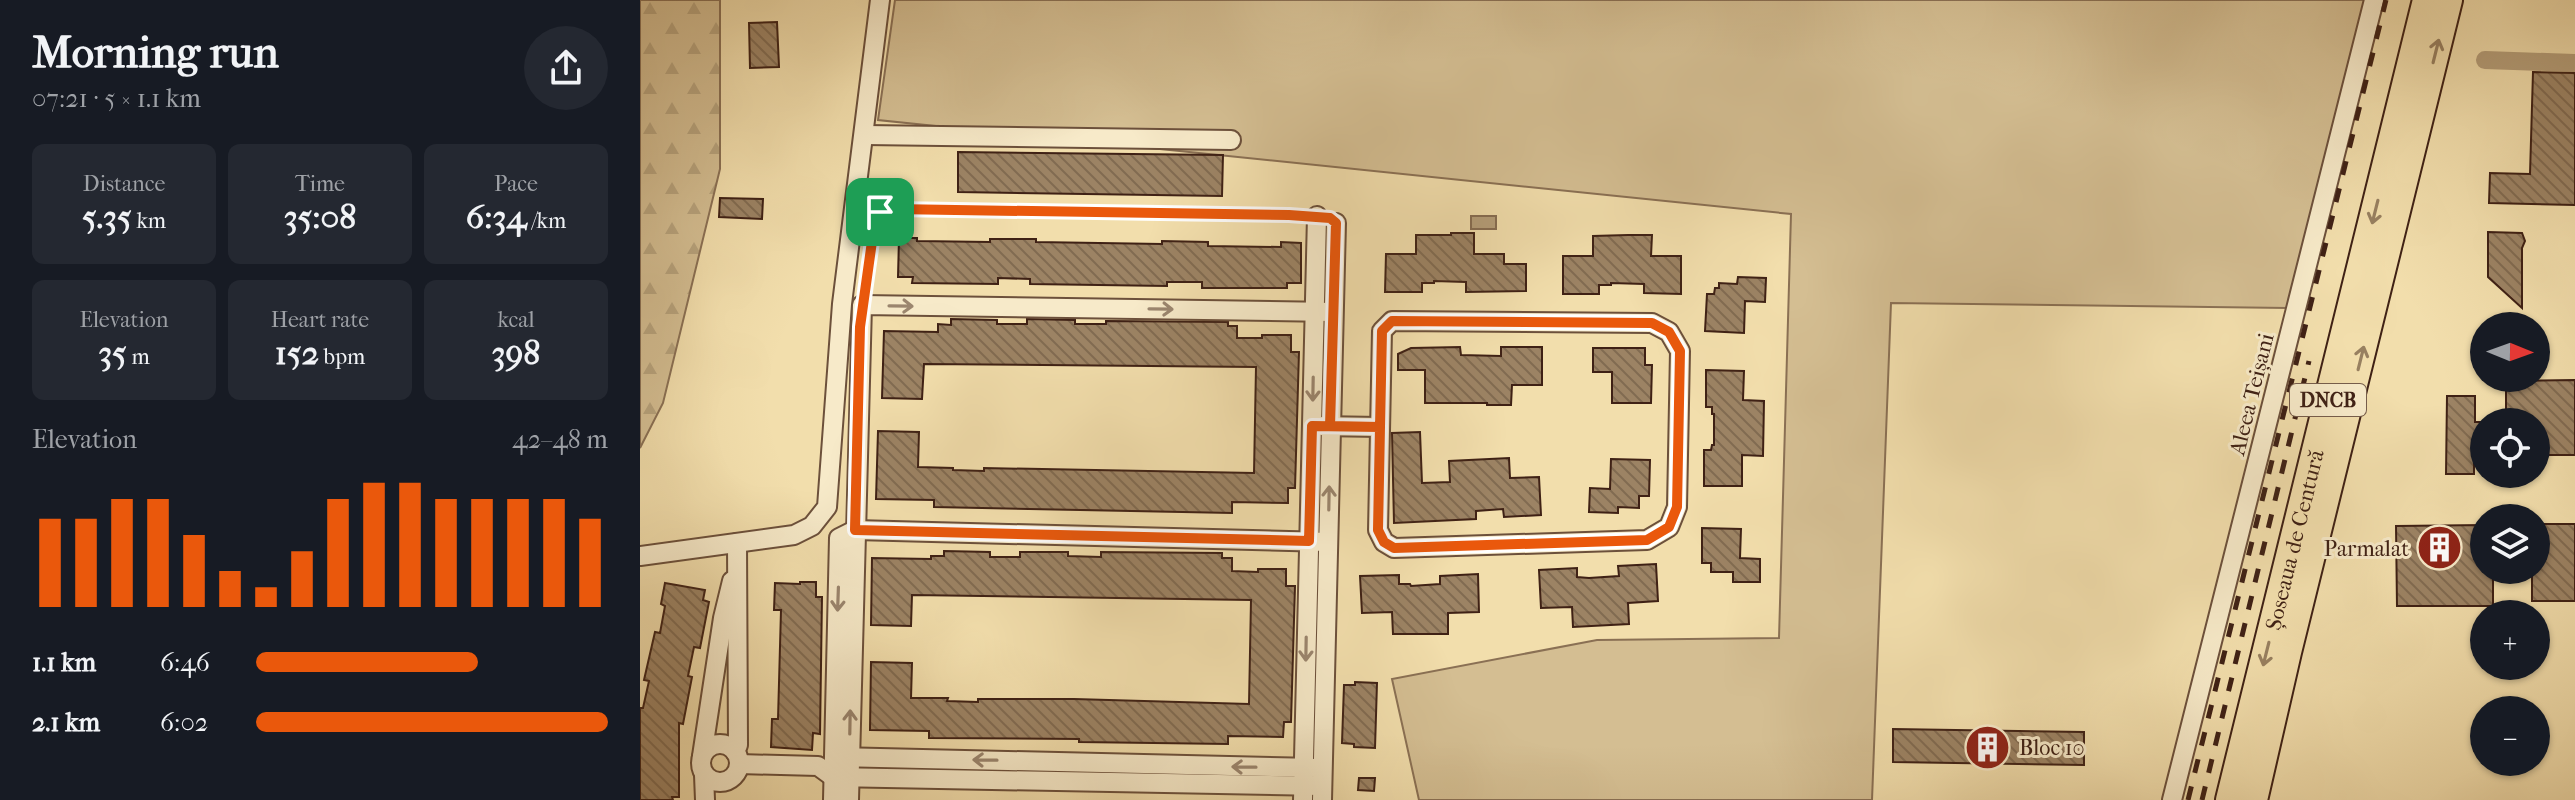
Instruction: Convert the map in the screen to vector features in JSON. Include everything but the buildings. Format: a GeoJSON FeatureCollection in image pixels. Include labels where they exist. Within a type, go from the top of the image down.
{"type":"FeatureCollection","features":[{"type":"Feature","properties":{"kind":"main road","name":"Șoseaua de Centură"},"geometry":{"type":"LineString","coordinates":[[2230,800],[2427,0]]}},
{"type":"Feature","properties":{"kind":"main road","name":"Șoseaua de Centură"},"geometry":{"type":"LineString","coordinates":[[2253,800],[2448,0]]}},
{"type":"Feature","properties":{"kind":"street"},"geometry":{"type":"LineString","coordinates":[[640,556],[738,549],[794,535],[812,526],[827,507],[842,304],[880,0]]}},
{"type":"Feature","properties":{"kind":"street","name":"Aleea Teișani"},"geometry":{"type":"LineString","coordinates":[[2172,800],[2374,0]]}},
{"type":"Feature","properties":{"kind":"street"},"geometry":{"type":"LineString","coordinates":[[865,135],[1231,140]]}},
{"type":"Feature","properties":{"kind":"street"},"geometry":{"type":"LineString","coordinates":[[736,764],[1313,784],[1324,311],[1317,216]]}},
{"type":"Feature","properties":{"kind":"street"},"geometry":{"type":"LineString","coordinates":[[1324,311],[1336,223]]}},
{"type":"Feature","properties":{"kind":"street"},"geometry":{"type":"LineString","coordinates":[[833,800],[855,530],[862,305],[1324,311]]}},
{"type":"Feature","properties":{"kind":"street"},"geometry":{"type":"LineString","coordinates":[[1392,321],[1652,323],[1669,332],[1680,351],[1677,507],[1669,527],[1647,540],[1394,548],[1384,542],[1378,530],[1380,427],[1382,331],[1392,321]]}},
{"type":"Feature","properties":{"kind":"street"},"geometry":{"type":"LineString","coordinates":[[1321,426],[1380,427]]}},
{"type":"Feature","properties":{"kind":"street"},"geometry":{"type":"LineString","coordinates":[[855,530],[1318,541]]}},
{"type":"Feature","properties":{"kind":"street"},"geometry":{"type":"LineString","coordinates":[[705,800],[700,762],[723,618],[738,549]]}},
{"type":"Feature","properties":{"kind":"street"},"geometry":{"type":"LineString","coordinates":[[734,800],[738,745],[738,549]]}},
{"type":"Feature","properties":{"kind":"street"},"geometry":{"type":"LineString","coordinates":[[702,756],[717,744],[730,747],[736,764]]}},
{"type":"Feature","properties":{"kind":"street"},"geometry":{"type":"LineString","coordinates":[[704,775],[709,780],[722,783],[736,764]]}},
{"type":"Feature","properties":{"kind":"street"},"geometry":{"type":"LineString","coordinates":[[837,767],[849,800]]}},
{"type":"Feature","properties":{"kind":"lane"},"geometry":{"type":"LineString","coordinates":[[862,305],[875,220],[880,212],[893,209],[1317,216],[1330,218],[1336,223]]}},
{"type":"Feature","properties":{"kind":"green space"},"geometry":{"type":"Polygon","coordinates":[[[640,0],[720,0],[720,169],[663,403],[640,448],[640,0]]]}},
{"type":"Feature","properties":{"kind":"green space"},"geometry":{"type":"Polygon","coordinates":[[[895,0],[2371,0],[2293,308],[1891,303],[1872,800],[1419,800],[1392,679],[1597,640],[1779,638],[1791,214],[878,120],[895,0]]]}},
{"type":"Feature","properties":{"kind":"water"},"geometry":{"type":"Polygon","coordinates":[[[1471,216],[1496,216],[1496,229],[1471,229],[1471,216]]]}},
{"type":"Feature","properties":{"kind":"waterway"},"geometry":{"type":"LineString","coordinates":[[2485,60],[2575,63]]}},
{"type":"Feature","properties":{"kind":"railway"},"geometry":{"type":"LineString","coordinates":[[2188,800],[2386,0]]}},
{"type":"Feature","properties":{"kind":"railway"},"geometry":{"type":"LineString","coordinates":[[2202,800],[2309,361]]}},
{"type":"Feature","properties":{"kind":"place","name":"Parmalat"},"geometry":{"type":"Point","coordinates":[2440,548]}},
{"type":"Feature","properties":{"kind":"place","name":"Bloc 10"},"geometry":{"type":"Point","coordinates":[1988,747]}},
{"type":"Feature","properties":{"kind":"route"},"geometry":{"type":"LineString","coordinates":[[880,212],[875,220],[860,327],[855,530],[1309,541],[1312,426],[1380,427],[1382,331],[1392,321],[1652,323],[1669,332],[1680,351],[1677,507],[1669,527],[1647,540],[1394,548],[1384,542],[1378,530],[1380,427],[1330,426],[1336,223],[1330,218],[893,209],[880,212]]}}]}
